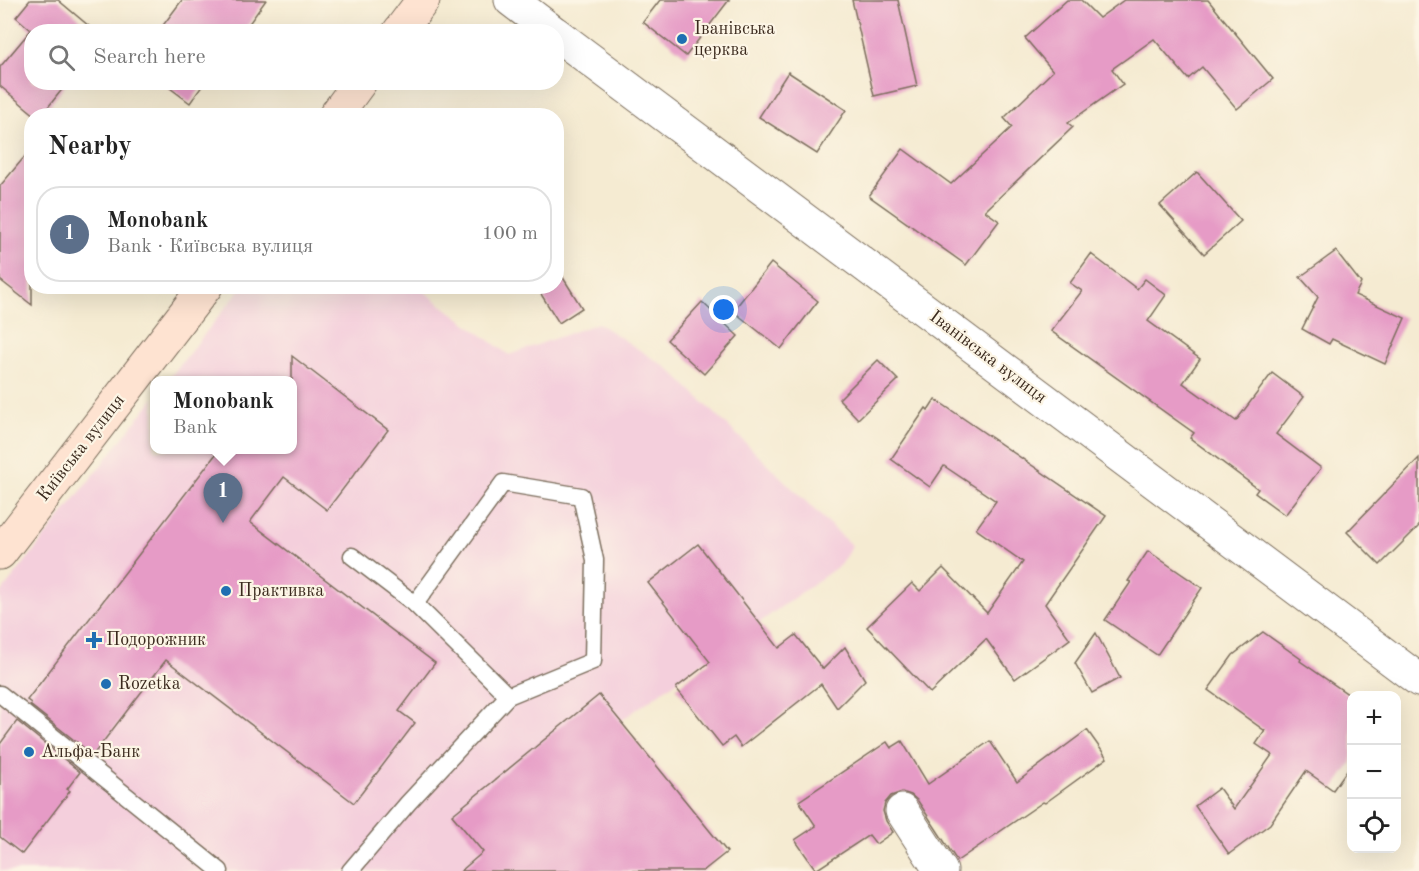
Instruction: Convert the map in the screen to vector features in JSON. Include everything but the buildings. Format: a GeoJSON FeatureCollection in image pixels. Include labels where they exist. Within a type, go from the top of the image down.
{"type":"FeatureCollection","features":[{"type":"Feature","properties":{"kind":"main road"},"geometry":{"type":"LineString","coordinates":[[405,24],[423,0]]}},
{"type":"Feature","properties":{"kind":"main road"},"geometry":{"type":"LineString","coordinates":[[341,108],[354,90]]}},
{"type":"Feature","properties":{"kind":"main road","name":"Київська вулиця"},"geometry":{"type":"LineString","coordinates":[[4,541],[200,294]]}},
{"type":"Feature","properties":{"kind":"street"},"geometry":{"type":"LineString","coordinates":[[511,0],[542,24]]}},
{"type":"Feature","properties":{"kind":"street","name":"Іванівська вулиця"},"geometry":{"type":"LineString","coordinates":[[564,40],[1419,680]]}},
{"type":"Feature","properties":{"kind":"street"},"geometry":{"type":"LineString","coordinates":[[902,811],[941,871]]}},
{"type":"Feature","properties":{"kind":"lane"},"geometry":{"type":"LineString","coordinates":[[350,871],[408,802],[508,696],[593,661],[595,560],[581,496],[503,483],[415,604]]}},
{"type":"Feature","properties":{"kind":"lane"},"geometry":{"type":"LineString","coordinates":[[352,556],[415,604],[508,696]]}},
{"type":"Feature","properties":{"kind":"lane"},"geometry":{"type":"LineString","coordinates":[[0,694],[220,871]]}},
{"type":"Feature","properties":{"kind":"shaded area"},"geometry":{"type":"Polygon","coordinates":[[[236,294],[427,294],[509,355],[598,323],[669,369],[852,546],[840,565],[626,717],[465,871],[0,871],[0,594],[150,403],[150,454],[297,454],[297,376],[171,376],[236,294]]]}},
{"type":"Feature","properties":{"kind":"place","name":"Іванівська церква"},"geometry":{"type":"Point","coordinates":[682,39]}},
{"type":"Feature","properties":{"kind":"place","name":"Monobank"},"geometry":{"type":"Point","coordinates":[223,523]}},
{"type":"Feature","properties":{"kind":"place","name":"Практивка"},"geometry":{"type":"Point","coordinates":[226,591]}},
{"type":"Feature","properties":{"kind":"place","name":"Подорожник"},"geometry":{"type":"Point","coordinates":[94,640]}},
{"type":"Feature","properties":{"kind":"place","name":"Rozetka"},"geometry":{"type":"Point","coordinates":[106,684]}},
{"type":"Feature","properties":{"kind":"place","name":"Альфа-Банк"},"geometry":{"type":"Point","coordinates":[29,752]}}]}
